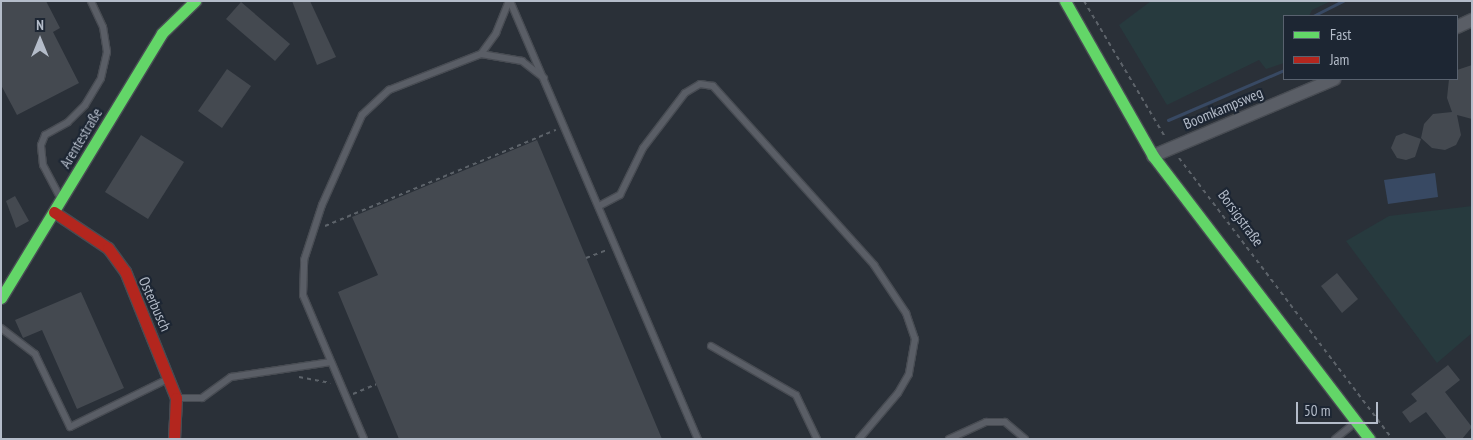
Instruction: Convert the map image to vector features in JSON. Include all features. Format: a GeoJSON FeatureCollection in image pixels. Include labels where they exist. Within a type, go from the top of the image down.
{"type":"FeatureCollection","features":[{"type":"Feature","properties":{"kind":"street","name":"Arentestraße"},"geometry":{"type":"LineString","coordinates":[[2,296],[162,33],[195,1]]}},
{"type":"Feature","properties":{"kind":"street"},"geometry":{"type":"LineString","coordinates":[[1065,1],[1153,156],[1369,439]]}},
{"type":"Feature","properties":{"kind":"street"},"geometry":{"type":"LineString","coordinates":[[1458,27],[1472,20]]}},
{"type":"Feature","properties":{"kind":"street","name":"Boomkampsweg"},"geometry":{"type":"LineString","coordinates":[[1153,156],[1332,80]]}},
{"type":"Feature","properties":{"kind":"street","name":"Osterbusch"},"geometry":{"type":"LineString","coordinates":[[54,212],[108,248],[124,271],[170,379],[176,398],[174,439]]}},
{"type":"Feature","properties":{"kind":"lane"},"geometry":{"type":"LineString","coordinates":[[61,200],[43,164],[41,145],[45,135],[68,122],[86,105],[101,78],[107,52],[103,27],[91,1]]}},
{"type":"Feature","properties":{"kind":"lane"},"geometry":{"type":"LineString","coordinates":[[481,54],[496,33],[509,1]]}},
{"type":"Feature","properties":{"kind":"lane"},"geometry":{"type":"LineString","coordinates":[[509,1],[565,126],[698,439]]}},
{"type":"Feature","properties":{"kind":"lane"},"geometry":{"type":"LineString","coordinates":[[364,439],[303,295],[304,260],[362,115],[389,90],[481,54],[522,61],[544,78]]}},
{"type":"Feature","properties":{"kind":"lane"},"geometry":{"type":"LineString","coordinates":[[599,206],[620,195],[643,148],[685,93],[700,84],[713,86],[874,265],[906,314],[915,339],[909,374],[859,439]]}},
{"type":"Feature","properties":{"kind":"lane"},"geometry":{"type":"LineString","coordinates":[[1,328],[35,354],[70,427],[170,379]]}},
{"type":"Feature","properties":{"kind":"lane"},"geometry":{"type":"LineString","coordinates":[[711,346],[796,395],[817,439]]}},
{"type":"Feature","properties":{"kind":"lane"},"geometry":{"type":"LineString","coordinates":[[176,398],[202,398],[231,377],[331,362]]}},
{"type":"Feature","properties":{"kind":"lane"},"geometry":{"type":"LineString","coordinates":[[949,439],[986,422],[1005,422],[1025,439]]}},
{"type":"Feature","properties":{"kind":"lane"},"geometry":{"type":"LineString","coordinates":[[1335,439],[1356,422]]}},
{"type":"Feature","properties":{"kind":"path","name":"Borsigstraße"},"geometry":{"type":"LineString","coordinates":[[1084,1],[1171,148],[1392,439]]}},
{"type":"Feature","properties":{"kind":"path"},"geometry":{"type":"LineString","coordinates":[[314,231],[565,126]]}},
{"type":"Feature","properties":{"kind":"path"},"geometry":{"type":"LineString","coordinates":[[586,258],[616,246]]}},
{"type":"Feature","properties":{"kind":"path"},"geometry":{"type":"LineString","coordinates":[[293,376],[322,378],[332,386],[340,383]]}},
{"type":"Feature","properties":{"kind":"path"},"geometry":{"type":"LineString","coordinates":[[346,396],[376,384]]}},
{"type":"Feature","properties":{"kind":"green space"},"geometry":{"type":"Polygon","coordinates":[[[1151,1],[1331,1],[1312,10],[1310,15],[1283,15],[1283,63],[1266,69],[1259,60],[1167,105],[1119,25],[1151,1]]]}},
{"type":"Feature","properties":{"kind":"green space"},"geometry":{"type":"Polygon","coordinates":[[[1472,206],[1472,333],[1437,363],[1346,241],[1389,216],[1472,206]]]}},
{"type":"Feature","properties":{"kind":"water"},"geometry":{"type":"Polygon","coordinates":[[[1435,173],[1438,197],[1388,204],[1384,180],[1435,173]]]}},
{"type":"Feature","properties":{"kind":"building"},"geometry":{"type":"Polygon","coordinates":[[[1,1],[46,1],[60,28],[53,32],[79,83],[17,115],[1,85],[1,1]]]}},
{"type":"Feature","properties":{"kind":"building"},"geometry":{"type":"Polygon","coordinates":[[[292,1],[310,1],[336,57],[317,65],[292,1]]]}},
{"type":"Feature","properties":{"kind":"building"},"geometry":{"type":"Polygon","coordinates":[[[241,2],[290,44],[275,61],[226,19],[241,2]]]}},
{"type":"Feature","properties":{"kind":"building"},"geometry":{"type":"Polygon","coordinates":[[[1472,65],[1472,119],[1457,115],[1461,135],[1456,145],[1445,150],[1432,148],[1421,138],[1424,124],[1433,114],[1452,112],[1447,98],[1449,80],[1458,80],[1458,70],[1472,65]]]}},
{"type":"Feature","properties":{"kind":"building"},"geometry":{"type":"Polygon","coordinates":[[[227,69],[251,86],[222,128],[198,111],[227,69]]]}},
{"type":"Feature","properties":{"kind":"building"},"geometry":{"type":"Polygon","coordinates":[[[1404,133],[1421,139],[1415,157],[1406,160],[1397,158],[1391,148],[1396,136],[1404,133]]]}},
{"type":"Feature","properties":{"kind":"building"},"geometry":{"type":"Polygon","coordinates":[[[141,135],[184,162],[148,219],[105,192],[141,135]]]}},
{"type":"Feature","properties":{"kind":"building"},"geometry":{"type":"Polygon","coordinates":[[[537,140],[662,439],[399,439],[338,292],[378,275],[352,217],[537,140]]]}},
{"type":"Feature","properties":{"kind":"building"},"geometry":{"type":"Polygon","coordinates":[[[15,196],[29,221],[16,228],[6,201],[15,196]]]}},
{"type":"Feature","properties":{"kind":"building"},"geometry":{"type":"Polygon","coordinates":[[[1337,273],[1358,299],[1342,313],[1321,286],[1337,273]]]}},
{"type":"Feature","properties":{"kind":"building"},"geometry":{"type":"Polygon","coordinates":[[[81,292],[124,388],[77,409],[42,330],[23,338],[15,320],[81,292]]]}},
{"type":"Feature","properties":{"kind":"building"},"geometry":{"type":"Polygon","coordinates":[[[1448,365],[1460,380],[1445,392],[1472,427],[1462,439],[1447,439],[1426,412],[1410,423],[1402,412],[1417,401],[1411,394],[1448,365]]]}},
{"type":"Feature","properties":{"kind":"waterway"},"geometry":{"type":"LineString","coordinates":[[1315,15],[1343,1]]}},
{"type":"Feature","properties":{"kind":"waterway"},"geometry":{"type":"LineString","coordinates":[[1168,120],[1283,70]]}},
{"type":"Feature","properties":{"kind":"traffic: fast"},"geometry":{"type":"LineString","coordinates":[[1,298],[162,33],[195,1]]}},
{"type":"Feature","properties":{"kind":"traffic: fast"},"geometry":{"type":"LineString","coordinates":[[1065,1],[1153,156],[1369,439]]}},
{"type":"Feature","properties":{"kind":"traffic: jam"},"geometry":{"type":"LineString","coordinates":[[54,212],[108,248],[125,271],[176,398],[174,439]]}}]}
